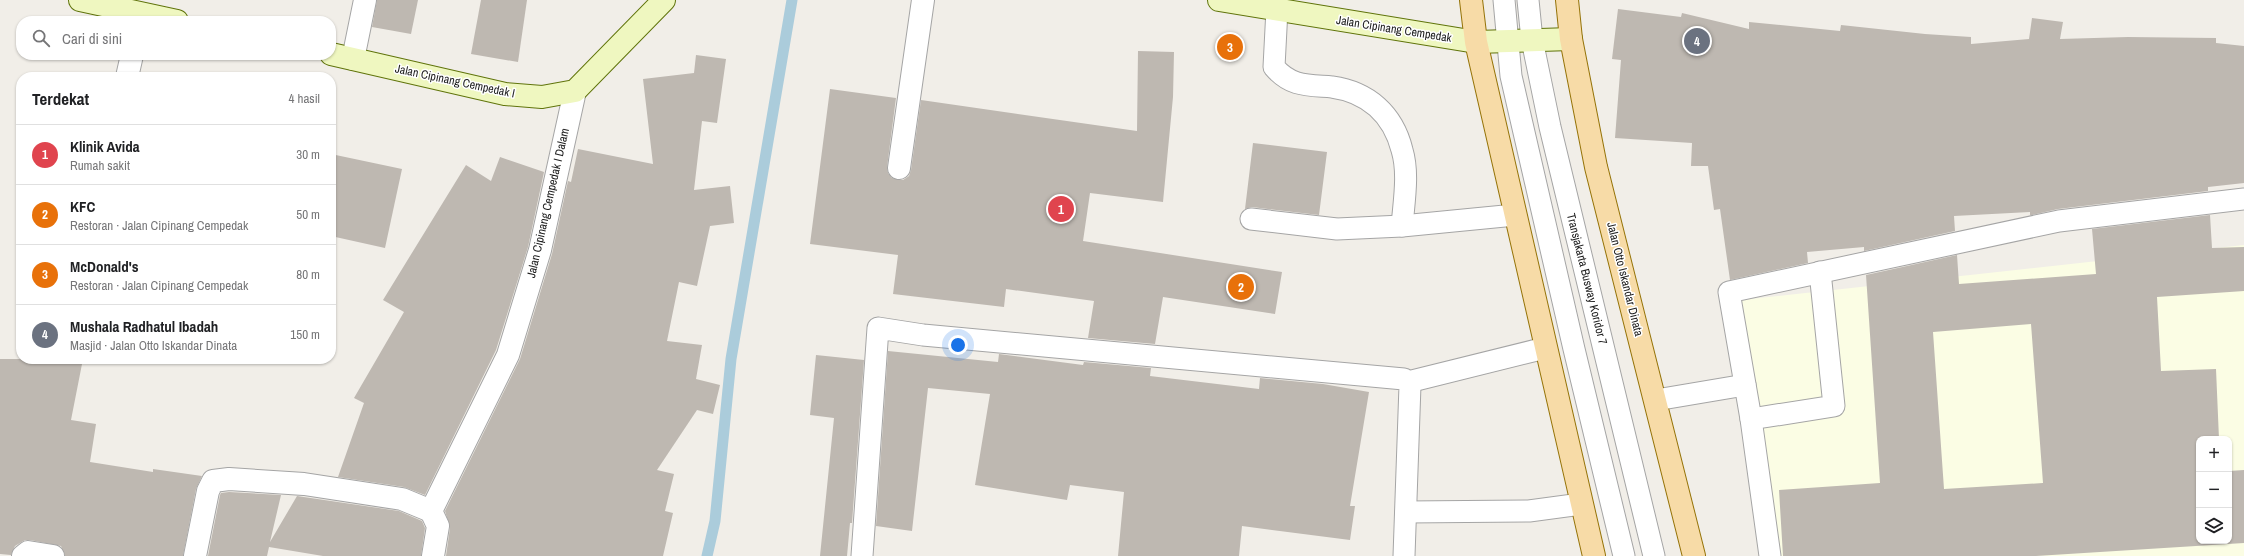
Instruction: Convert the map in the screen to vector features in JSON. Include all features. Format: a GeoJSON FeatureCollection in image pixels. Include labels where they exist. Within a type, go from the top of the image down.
{"type":"FeatureCollection","features":[{"type":"Feature","properties":{"kind":"main road"},"geometry":{"type":"LineString","coordinates":[[1471,0],[1476,42],[1545,348],[1594,556]]}},
{"type":"Feature","properties":{"kind":"main road","name":"Jalan Otto Iskandar Dinata"},"geometry":{"type":"LineString","coordinates":[[1567,0],[1571,39],[1596,167],[1656,400],[1694,556]]}},
{"type":"Feature","properties":{"kind":"street"},"geometry":{"type":"LineString","coordinates":[[80,0],[136,16]]}},
{"type":"Feature","properties":{"kind":"street"},"geometry":{"type":"LineString","coordinates":[[353,59],[365,0]]}},
{"type":"Feature","properties":{"kind":"street"},"geometry":{"type":"LineString","coordinates":[[575,91],[664,0]]}},
{"type":"Feature","properties":{"kind":"street"},"geometry":{"type":"LineString","coordinates":[[899,168],[923,0]]}},
{"type":"Feature","properties":{"kind":"street","name":"Jalan Cipinang Cempedak"},"geometry":{"type":"LineString","coordinates":[[1218,0],[1476,42],[1571,39]]}},
{"type":"Feature","properties":{"kind":"street","name":"Jalan Cipinang Cempedak I"},"geometry":{"type":"LineString","coordinates":[[336,55],[505,94],[542,96],[575,91]]}},
{"type":"Feature","properties":{"kind":"street"},"geometry":{"type":"LineString","coordinates":[[128,72],[131,60]]}},
{"type":"Feature","properties":{"kind":"street","name":"Jalan Cipinang Cempedak I Dalam"},"geometry":{"type":"LineString","coordinates":[[431,511],[508,354],[540,250],[575,91]]}},
{"type":"Feature","properties":{"kind":"street"},"geometry":{"type":"LineString","coordinates":[[195,556],[208,492],[213,481],[229,479],[304,484],[402,499],[431,511],[438,526],[433,556]]}},
{"type":"Feature","properties":{"kind":"street"},"geometry":{"type":"LineString","coordinates":[[23,556],[28,552],[53,556]]}},
{"type":"Feature","properties":{"kind":"lane"},"geometry":{"type":"LineString","coordinates":[[1504,0],[1513,84],[1574,349],[1624,556]]}},
{"type":"Feature","properties":{"kind":"lane","name":"Transjakarta Busway Koridor 7"},"geometry":{"type":"LineString","coordinates":[[1528,0],[1532,40],[1550,127],[1654,556]]}},
{"type":"Feature","properties":{"kind":"lane"},"geometry":{"type":"LineString","coordinates":[[1277,10],[1274,67],[1283,77],[1295,83],[1348,89],[1374,102],[1388,118],[1402,149],[1405,175],[1402,226]]}},
{"type":"Feature","properties":{"kind":"lane"},"geometry":{"type":"LineString","coordinates":[[1770,556],[1751,419],[1729,292],[2058,221],[2244,199]]}},
{"type":"Feature","properties":{"kind":"lane"},"geometry":{"type":"LineString","coordinates":[[1251,219],[1336,229],[1402,226],[1515,216]]}},
{"type":"Feature","properties":{"kind":"lane"},"geometry":{"type":"LineString","coordinates":[[1751,419],[1834,406],[1820,272]]}},
{"type":"Feature","properties":{"kind":"lane"},"geometry":{"type":"LineString","coordinates":[[862,556],[878,328],[931,336],[1400,378],[1408,382],[1545,348]]}},
{"type":"Feature","properties":{"kind":"lane"},"geometry":{"type":"LineString","coordinates":[[1404,556],[1410,385],[1408,382]]}},
{"type":"Feature","properties":{"kind":"lane"},"geometry":{"type":"LineString","coordinates":[[1656,400],[1745,385]]}},
{"type":"Feature","properties":{"kind":"lane"},"geometry":{"type":"LineString","coordinates":[[1406,512],[1529,511],[1581,504]]}},
{"type":"Feature","properties":{"kind":"shaded area"},"geometry":{"type":"Polygon","coordinates":[[[2244,245],[2244,556],[1763,556],[1724,302],[2244,245]]]}},
{"type":"Feature","properties":{"kind":"building"},"geometry":{"type":"Polygon","coordinates":[[[377,0],[418,0],[411,34],[372,27],[377,0]]]}},
{"type":"Feature","properties":{"kind":"building"},"geometry":{"type":"Polygon","coordinates":[[[481,0],[527,0],[518,62],[471,54],[481,0]]]}},
{"type":"Feature","properties":{"kind":"building"},"geometry":{"type":"Polygon","coordinates":[[[1618,9],[1681,17],[1682,13],[1749,29],[1749,22],[1840,31],[1841,25],[1925,34],[1971,37],[1971,44],[2029,39],[2032,18],[2063,22],[2060,39],[2128,37],[2216,38],[2216,43],[2244,46],[2244,183],[2208,187],[2208,191],[2058,209],[2032,215],[2030,215],[2030,212],[1954,216],[1955,231],[1864,251],[1864,247],[1807,252],[1808,263],[1730,280],[1720,209],[1714,210],[1708,166],[1691,166],[1692,143],[1615,138],[1621,60],[1612,59],[1618,9]]]}},
{"type":"Feature","properties":{"kind":"building"},"geometry":{"type":"Polygon","coordinates":[[[1138,51],[1174,52],[1173,97],[1163,202],[1090,193],[1083,241],[1282,272],[1275,314],[1163,297],[1155,344],[1088,338],[1094,301],[1006,289],[1004,307],[893,294],[898,255],[810,244],[830,89],[896,98],[887,167],[888,173],[892,178],[903,180],[909,176],[911,170],[921,100],[1137,131],[1138,51]]]}},
{"type":"Feature","properties":{"kind":"building"},"geometry":{"type":"Polygon","coordinates":[[[696,55],[726,59],[717,123],[702,121],[694,190],[730,186],[734,223],[710,226],[697,286],[679,282],[667,341],[702,345],[696,379],[720,385],[713,414],[697,410],[657,470],[674,474],[665,511],[673,513],[663,556],[446,556],[450,528],[445,511],[520,359],[552,254],[568,181],[571,182],[578,149],[653,164],[643,79],[694,73],[696,55]]]}},
{"type":"Feature","properties":{"kind":"building"},"geometry":{"type":"Polygon","coordinates":[[[1253,143],[1327,152],[1319,215],[1252,207],[1245,209],[1253,143]]]}},
{"type":"Feature","properties":{"kind":"building"},"geometry":{"type":"Polygon","coordinates":[[[336,155],[402,169],[385,248],[336,237],[336,155]]]}},
{"type":"Feature","properties":{"kind":"building"},"geometry":{"type":"Polygon","coordinates":[[[500,157],[544,172],[528,247],[496,350],[425,495],[404,487],[338,477],[364,403],[354,398],[404,312],[383,300],[466,165],[491,181],[500,157]]]}},
{"type":"Feature","properties":{"kind":"building"},"geometry":{"type":"Polygon","coordinates":[[[2210,215],[2212,248],[2244,247],[2244,291],[2157,297],[2161,371],[2216,369],[2219,436],[2196,436],[2196,544],[2228,544],[2036,556],[1783,556],[1779,490],[1880,483],[1866,275],[1957,255],[1959,284],[2096,274],[2092,229],[2210,215]],[[2031,324],[1933,332],[1944,489],[2043,483],[2031,324]]]}},
{"type":"Feature","properties":{"kind":"building"},"geometry":{"type":"Polygon","coordinates":[[[888,351],[998,362],[999,354],[1083,365],[1084,362],[1151,368],[1150,376],[1259,389],[1260,378],[1323,384],[1369,392],[1350,506],[1355,506],[1350,540],[1242,526],[1239,556],[1118,556],[1124,492],[1070,485],[1067,500],[975,485],[990,394],[928,388],[912,531],[876,526],[888,351]]]}},
{"type":"Feature","properties":{"kind":"building"},"geometry":{"type":"Polygon","coordinates":[[[816,355],[864,360],[852,523],[850,523],[847,556],[820,556],[834,418],[810,415],[816,355]]]}},
{"type":"Feature","properties":{"kind":"building"},"geometry":{"type":"Polygon","coordinates":[[[0,359],[16,359],[16,364],[82,364],[71,420],[96,424],[90,462],[153,472],[153,469],[202,476],[196,489],[183,556],[65,556],[61,546],[30,540],[25,540],[15,546],[11,555],[0,554],[0,359]]]}},
{"type":"Feature","properties":{"kind":"building"},"geometry":{"type":"Polygon","coordinates":[[[2244,470],[2244,543],[2232,544],[2232,471],[2244,470]]]}},
{"type":"Feature","properties":{"kind":"building"},"geometry":{"type":"Polygon","coordinates":[[[229,492],[281,495],[270,542],[297,496],[399,511],[422,521],[425,528],[421,556],[323,556],[269,547],[267,556],[208,556],[220,495],[221,493],[229,492]]]}},
{"type":"Feature","properties":{"kind":"waterway"},"geometry":{"type":"LineString","coordinates":[[707,556],[715,521],[731,359],[792,0]]}},
{"type":"Feature","properties":{"kind":"place","name":"Mushala Radhatul Ibadah"},"geometry":{"type":"Point","coordinates":[1697,41]}},
{"type":"Feature","properties":{"kind":"place","name":"McDonald's"},"geometry":{"type":"Point","coordinates":[1230,47]}},
{"type":"Feature","properties":{"kind":"place","name":"Klinik Avida"},"geometry":{"type":"Point","coordinates":[1061,209]}},
{"type":"Feature","properties":{"kind":"place","name":"KFC"},"geometry":{"type":"Point","coordinates":[1241,287]}}]}
